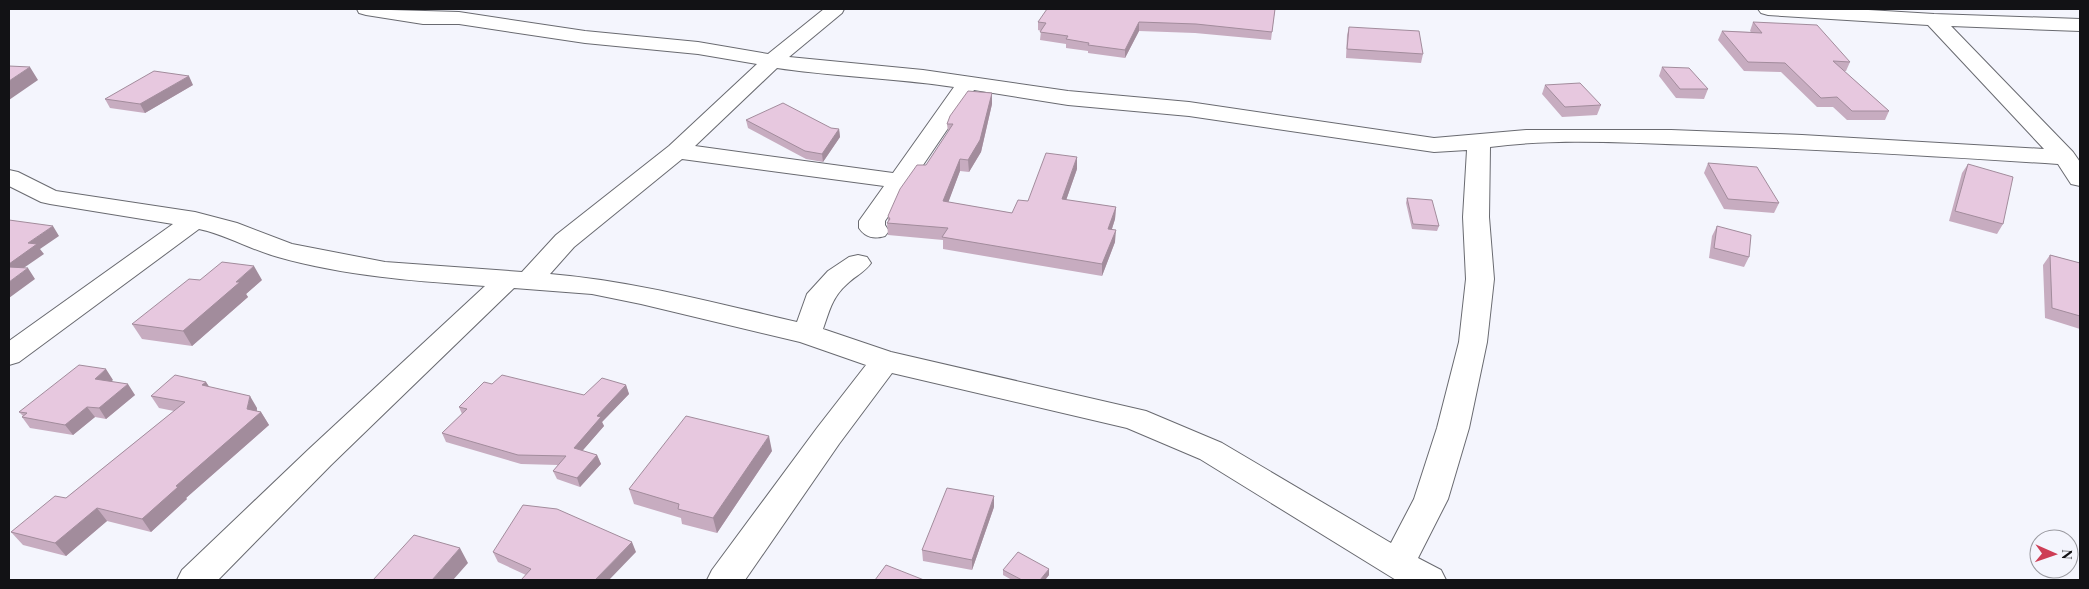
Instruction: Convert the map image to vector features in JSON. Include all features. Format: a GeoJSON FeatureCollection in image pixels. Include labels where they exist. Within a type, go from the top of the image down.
{"type":"FeatureCollection","features":[{"type":"Feature","properties":{"kind":"street"},"geometry":{"type":"LineString","coordinates":[[366,9],[423,18],[459,18],[585,37],[698,48],[805,66],[923,76],[1068,98],[1189,109],[1434,144],[1479,142],[1529,136],[1669,138],[1859,144],[2065,157]]}},
{"type":"Feature","properties":{"kind":"street"},"geometry":{"type":"LineString","coordinates":[[196,580],[320,457],[517,281],[677,151],[772,61],[835,9]]}},
{"type":"Feature","properties":{"kind":"street"},"geometry":{"type":"LineString","coordinates":[[1768,9],[1934,20],[2080,25]]}},
{"type":"Feature","properties":{"kind":"street"},"geometry":{"type":"LineString","coordinates":[[1934,20],[2065,157],[2080,179]]}},
{"type":"Feature","properties":{"kind":"street"},"geometry":{"type":"LineString","coordinates":[[876,231],[872,228],[872,221],[968,83]]}},
{"type":"Feature","properties":{"kind":"street"},"geometry":{"type":"LineString","coordinates":[[1397,564],[1431,498],[1453,428],[1473,342],[1480,279],[1476,217],[1479,142]]}},
{"type":"Feature","properties":{"kind":"street"},"geometry":{"type":"LineString","coordinates":[[677,151],[900,181]]}},
{"type":"Feature","properties":{"kind":"street"},"geometry":{"type":"LineString","coordinates":[[9,177],[50,197],[195,220],[228,228],[285,251],[303,255],[385,270],[592,286],[641,295],[807,334],[885,361],[1135,419],[1211,451],[1397,564],[1428,580]]}},
{"type":"Feature","properties":{"kind":"street"},"geometry":{"type":"LineString","coordinates":[[9,355],[195,220]]}},
{"type":"Feature","properties":{"kind":"street"},"geometry":{"type":"LineString","coordinates":[[807,334],[820,294],[838,277],[858,263]]}},
{"type":"Feature","properties":{"kind":"street"},"geometry":{"type":"LineString","coordinates":[[725,580],[828,436],[885,361]]}},
{"type":"Feature","properties":{"kind":"building"},"geometry":{"type":"Polygon","coordinates":[[[1047,9],[1275,9],[1272,32],[1196,24],[1139,22],[1125,50],[1088,45],[1089,43],[1066,39],[1068,36],[1040,32],[1046,23],[1038,22],[1047,9]]]}},
{"type":"Feature","properties":{"kind":"building"},"geometry":{"type":"Polygon","coordinates":[[[1753,22],[1817,25],[1850,62],[1833,61],[1889,111],[1852,111],[1837,97],[1821,98],[1785,63],[1748,62],[1722,31],[1762,33],[1753,22]]]}},
{"type":"Feature","properties":{"kind":"building"},"geometry":{"type":"Polygon","coordinates":[[[1349,27],[1419,31],[1423,54],[1347,49],[1349,27]]]}},
{"type":"Feature","properties":{"kind":"building"},"geometry":{"type":"Polygon","coordinates":[[[9,66],[30,67],[9,81],[9,66]]]}},
{"type":"Feature","properties":{"kind":"building"},"geometry":{"type":"Polygon","coordinates":[[[1662,67],[1689,68],[1708,89],[1680,89],[1662,67]]]}},
{"type":"Feature","properties":{"kind":"building"},"geometry":{"type":"Polygon","coordinates":[[[154,71],[189,76],[140,104],[105,99],[154,71]]]}},
{"type":"Feature","properties":{"kind":"building"},"geometry":{"type":"Polygon","coordinates":[[[1580,83],[1601,105],[1565,107],[1545,85],[1580,83]]]}},
{"type":"Feature","properties":{"kind":"building"},"geometry":{"type":"Polygon","coordinates":[[[968,91],[992,93],[980,140],[968,160],[960,159],[943,201],[1012,213],[1018,200],[1028,201],[1046,153],[1077,157],[1062,199],[1116,207],[1108,229],[1116,230],[1102,264],[942,237],[948,228],[887,223],[890,219],[888,216],[900,189],[917,165],[926,165],[953,124],[947,124],[950,116],[968,91]]]}},
{"type":"Feature","properties":{"kind":"building"},"geometry":{"type":"Polygon","coordinates":[[[783,103],[831,128],[839,129],[822,154],[805,151],[746,120],[783,103]]]}},
{"type":"Feature","properties":{"kind":"building"},"geometry":{"type":"Polygon","coordinates":[[[1708,163],[1757,167],[1779,203],[1728,199],[1708,163]]]}},
{"type":"Feature","properties":{"kind":"building"},"geometry":{"type":"Polygon","coordinates":[[[1968,164],[2013,177],[2003,224],[1955,211],[1968,164]]]}},
{"type":"Feature","properties":{"kind":"building"},"geometry":{"type":"Polygon","coordinates":[[[1407,198],[1432,200],[1439,226],[1413,224],[1407,198]]]}},
{"type":"Feature","properties":{"kind":"building"},"geometry":{"type":"Polygon","coordinates":[[[9,220],[53,226],[28,243],[37,244],[9,264],[9,220]]]}},
{"type":"Feature","properties":{"kind":"building"},"geometry":{"type":"Polygon","coordinates":[[[1717,226],[1751,235],[1749,257],[1714,248],[1717,226]]]}},
{"type":"Feature","properties":{"kind":"building"},"geometry":{"type":"Polygon","coordinates":[[[2050,255],[2080,263],[2080,316],[2052,308],[2050,255]]]}},
{"type":"Feature","properties":{"kind":"building"},"geometry":{"type":"Polygon","coordinates":[[[222,262],[254,266],[236,282],[240,282],[183,331],[132,324],[189,279],[200,280],[222,262]]]}},
{"type":"Feature","properties":{"kind":"building"},"geometry":{"type":"Polygon","coordinates":[[[9,267],[28,268],[9,282],[9,267]]]}},
{"type":"Feature","properties":{"kind":"building"},"geometry":{"type":"Polygon","coordinates":[[[79,365],[106,369],[95,379],[128,384],[99,408],[87,407],[65,425],[22,417],[27,413],[19,412],[79,365]]]}},
{"type":"Feature","properties":{"kind":"building"},"geometry":{"type":"Polygon","coordinates":[[[175,375],[206,382],[202,385],[250,396],[247,409],[261,412],[176,486],[178,487],[142,519],[97,508],[55,543],[11,532],[55,496],[66,498],[185,402],[151,396],[175,375]]]}},
{"type":"Feature","properties":{"kind":"building"},"geometry":{"type":"Polygon","coordinates":[[[502,375],[584,395],[602,378],[626,385],[597,416],[601,417],[574,448],[597,455],[577,478],[553,471],[566,456],[518,455],[442,433],[467,409],[459,407],[484,382],[492,384],[502,375]]]}},
{"type":"Feature","properties":{"kind":"building"},"geometry":{"type":"Polygon","coordinates":[[[686,416],[769,436],[713,518],[678,509],[679,504],[629,489],[686,416]]]}},
{"type":"Feature","properties":{"kind":"building"},"geometry":{"type":"Polygon","coordinates":[[[947,488],[994,496],[972,560],[922,550],[947,488]]]}},
{"type":"Feature","properties":{"kind":"building"},"geometry":{"type":"Polygon","coordinates":[[[523,505],[557,509],[632,542],[595,580],[521,580],[531,569],[493,552],[523,505]]]}},
{"type":"Feature","properties":{"kind":"building"},"geometry":{"type":"Polygon","coordinates":[[[414,535],[460,548],[432,580],[373,580],[414,535]]]}},
{"type":"Feature","properties":{"kind":"building"},"geometry":{"type":"Polygon","coordinates":[[[1018,552],[1049,569],[1040,580],[1022,580],[1003,570],[1018,552]]]}},
{"type":"Feature","properties":{"kind":"building"},"geometry":{"type":"Polygon","coordinates":[[[886,565],[924,580],[875,580],[886,565]]]}}]}
